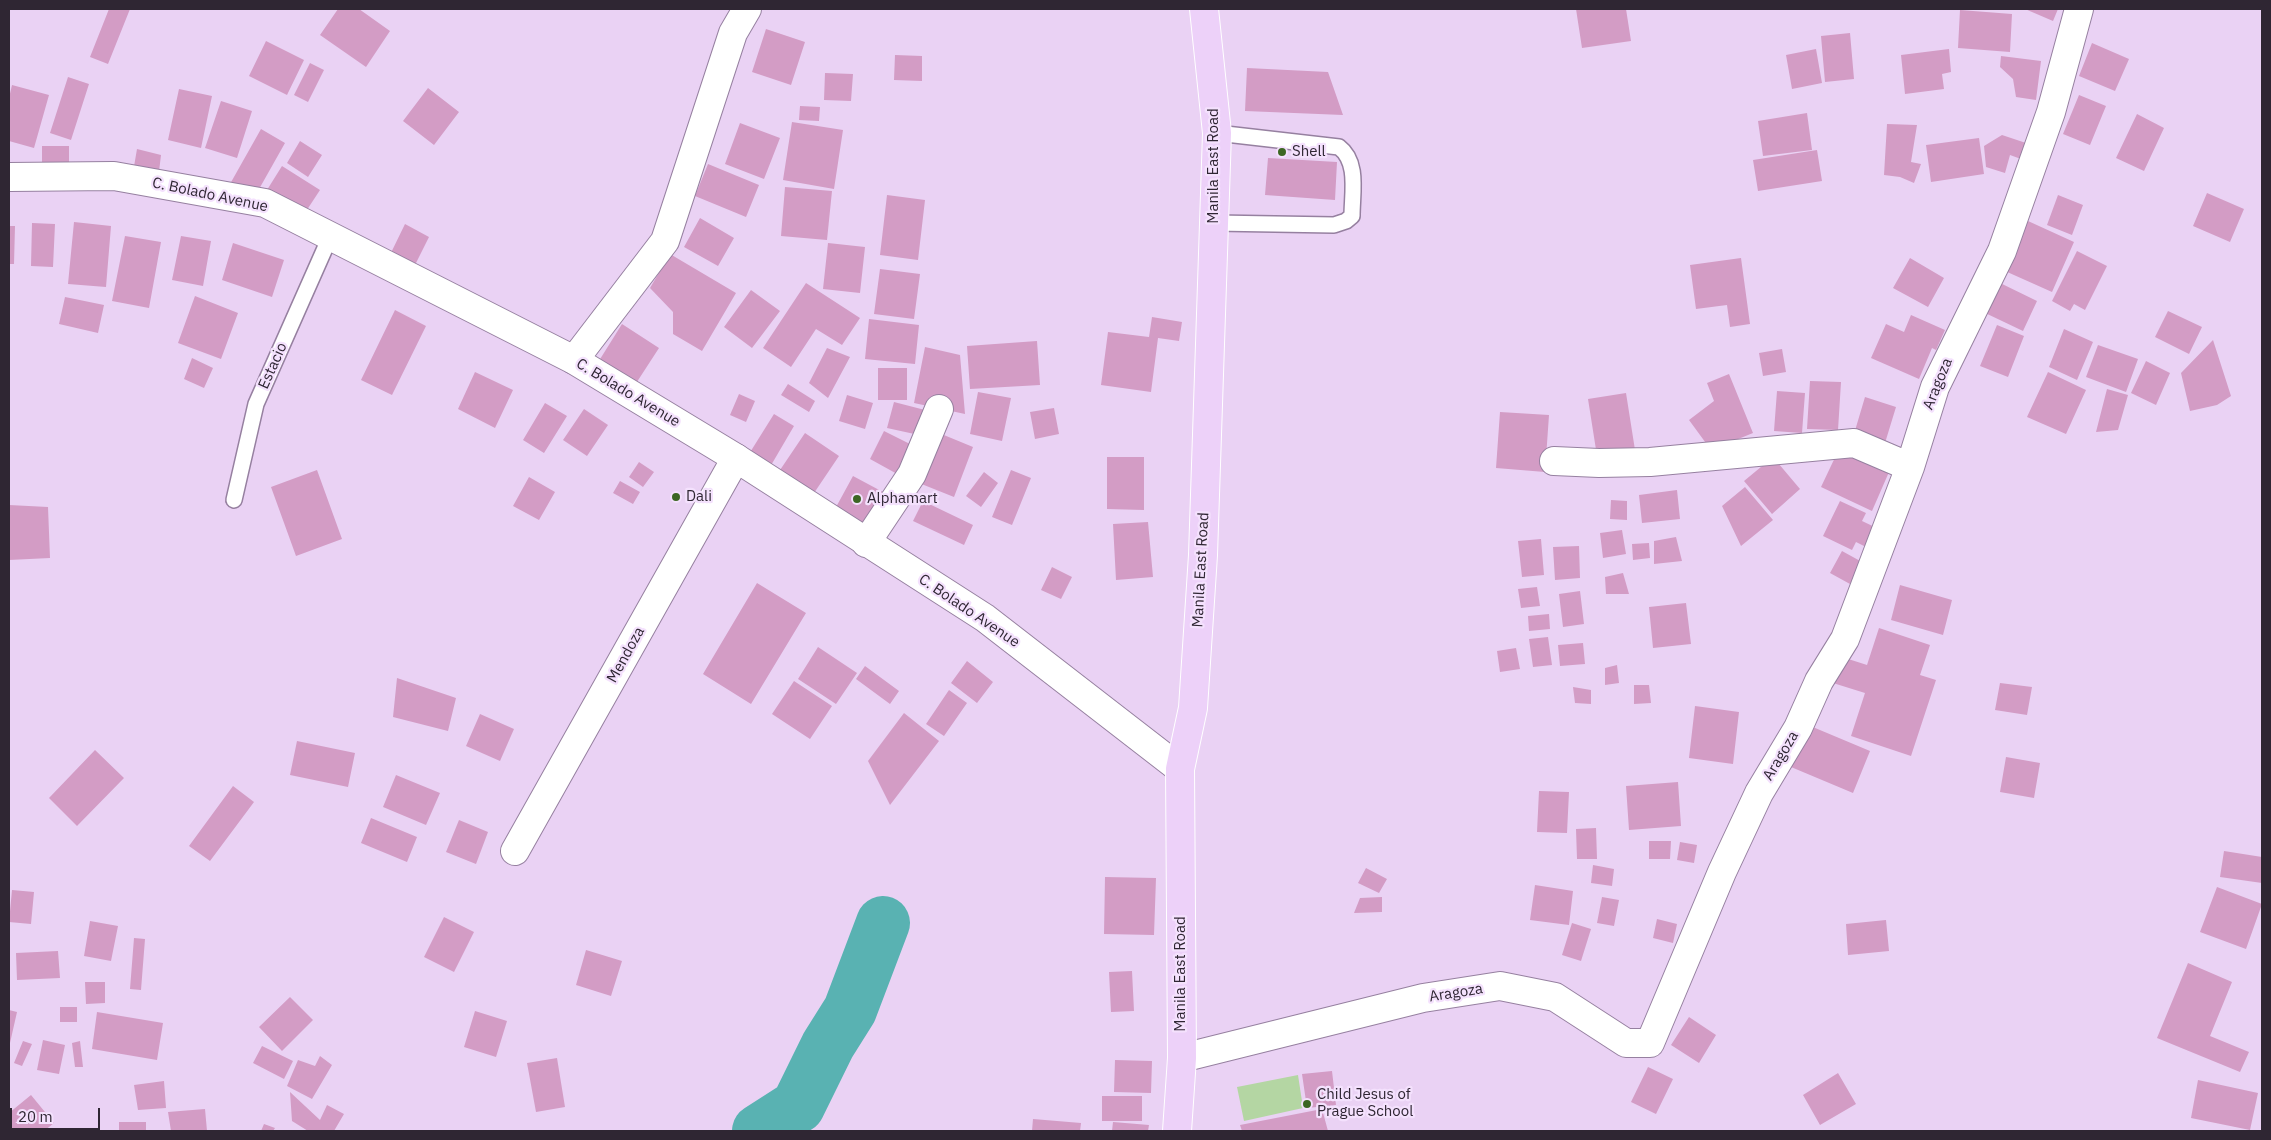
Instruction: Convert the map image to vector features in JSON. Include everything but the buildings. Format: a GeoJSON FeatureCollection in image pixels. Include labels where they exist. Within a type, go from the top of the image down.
{"type":"FeatureCollection","features":[{"type":"Feature","properties":{"kind":"main road","name":"Manila East Road"},"geometry":{"type":"LineString","coordinates":[[1177,1131],[1182,1058],[1180,769],[1193,708],[1203,555],[1215,223],[1217,133],[1204,9]]}},
{"type":"Feature","properties":{"kind":"street"},"geometry":{"type":"LineString","coordinates":[[574,360],[665,241],[733,33],[747,9]]}},
{"type":"Feature","properties":{"kind":"street","name":"Aragoza"},"geometry":{"type":"LineString","coordinates":[[1182,1058],[1424,998],[1500,986],[1555,997],[1626,1044],[1650,1043],[1722,872],[1759,793],[1798,728],[1819,681],[1845,639],[1910,467],[1934,387],[2002,251],[2051,112],[2079,9]]}},
{"type":"Feature","properties":{"kind":"street","name":"C. Bolado Avenue"},"geometry":{"type":"LineString","coordinates":[[9,177],[114,176],[264,203],[574,360],[736,458],[985,618],[1180,769]]}},
{"type":"Feature","properties":{"kind":"street"},"geometry":{"type":"LineString","coordinates":[[866,543],[912,474],[939,409]]}},
{"type":"Feature","properties":{"kind":"street"},"geometry":{"type":"LineString","coordinates":[[1554,461],[1600,463],[1650,462],[1854,443],[1910,467]]}},
{"type":"Feature","properties":{"kind":"street","name":"Mendoza"},"geometry":{"type":"LineString","coordinates":[[515,851],[736,458]]}},
{"type":"Feature","properties":{"kind":"lane"},"geometry":{"type":"LineString","coordinates":[[1215,223],[1334,225],[1346,221],[1352,216],[1352,163],[1348,154],[1339,148],[1217,133]]}},
{"type":"Feature","properties":{"kind":"lane","name":"Estacio"},"geometry":{"type":"LineString","coordinates":[[234,500],[256,404],[330,237]]}},
{"type":"Feature","properties":{"kind":"green space"},"geometry":{"type":"Polygon","coordinates":[[[1298,1075],[1303,1108],[1244,1121],[1237,1087],[1298,1075]]]}},
{"type":"Feature","properties":{"kind":"waterway"},"geometry":{"type":"LineString","coordinates":[[759,1131],[798,1106],[828,1045],[850,1010],[883,923]]}},
{"type":"Feature","properties":{"kind":"place","name":"Shell"},"geometry":{"type":"Point","coordinates":[1282,152]}},
{"type":"Feature","properties":{"kind":"place","name":"Dali"},"geometry":{"type":"Point","coordinates":[676,497]}},
{"type":"Feature","properties":{"kind":"place","name":"Alphamart"},"geometry":{"type":"Point","coordinates":[857,499]}},
{"type":"Feature","properties":{"kind":"place","name":"Child Jesus of Prague School"},"geometry":{"type":"Point","coordinates":[1307,1104]}}]}
